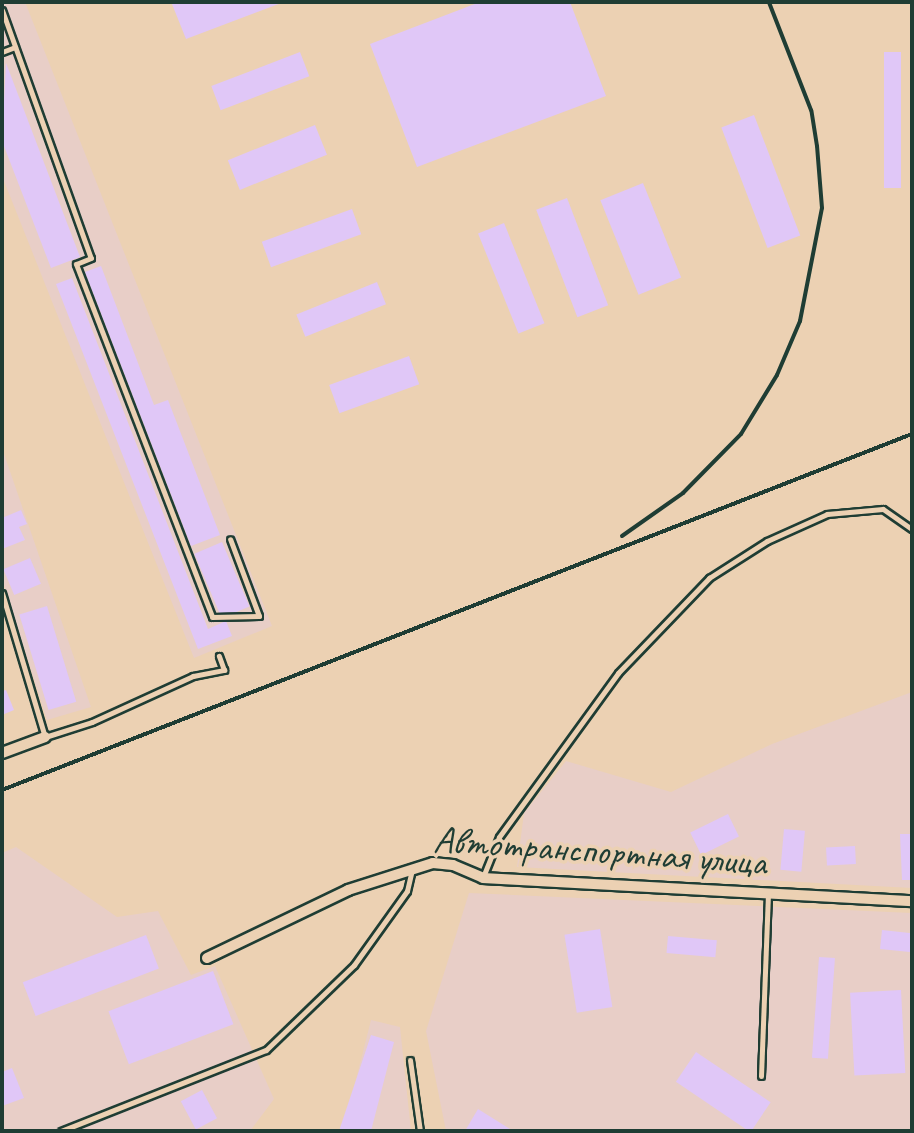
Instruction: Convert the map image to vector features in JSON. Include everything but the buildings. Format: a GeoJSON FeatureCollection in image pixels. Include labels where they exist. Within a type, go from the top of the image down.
{"type":"FeatureCollection","features":[{"type":"Feature","properties":{"kind":"street"},"geometry":{"type":"LineString","coordinates":[[2,753],[45,737]]}},
{"type":"Feature","properties":{"kind":"street","name":"Автотранспортная улица"},"geometry":{"type":"LineString","coordinates":[[207,958],[348,890],[412,868],[453,865],[483,878],[912,901]]}},
{"type":"Feature","properties":{"kind":"lane"},"geometry":{"type":"LineString","coordinates":[[2,10],[91,258],[76,264],[212,617],[259,616],[230,539]]}},
{"type":"Feature","properties":{"kind":"lane"},"geometry":{"type":"LineString","coordinates":[[2,52],[15,47]]}},
{"type":"Feature","properties":{"kind":"lane"},"geometry":{"type":"LineString","coordinates":[[483,878],[499,837],[618,673],[709,578],[767,541],[827,514],[883,509],[912,529]]}},
{"type":"Feature","properties":{"kind":"lane"},"geometry":{"type":"LineString","coordinates":[[2,593],[45,737],[92,722],[193,676],[224,670],[219,656]]}},
{"type":"Feature","properties":{"kind":"lane"},"geometry":{"type":"LineString","coordinates":[[61,1131],[266,1050],[354,965],[407,891],[412,868]]}},
{"type":"Feature","properties":{"kind":"lane"},"geometry":{"type":"LineString","coordinates":[[761,1076],[768,893]]}},
{"type":"Feature","properties":{"kind":"lane"},"geometry":{"type":"LineString","coordinates":[[410,1060],[420,1131]]}},
{"type":"Feature","properties":{"kind":"shaded area"},"geometry":{"type":"Polygon","coordinates":[[[2,2],[25,2],[272,626],[194,658],[2,176],[2,2]]]}},
{"type":"Feature","properties":{"kind":"shaded area"},"geometry":{"type":"Polygon","coordinates":[[[2,448],[91,707],[47,720],[2,579],[2,448]]]}},
{"type":"Feature","properties":{"kind":"shaded area"},"geometry":{"type":"Polygon","coordinates":[[[912,692],[912,888],[517,867],[524,813],[566,761],[671,792],[772,744],[912,692]]]}},
{"type":"Feature","properties":{"kind":"shaded area"},"geometry":{"type":"Polygon","coordinates":[[[16,847],[117,917],[158,911],[191,975],[215,966],[274,1099],[250,1131],[2,1131],[2,853],[16,847]]]}},
{"type":"Feature","properties":{"kind":"shaded area"},"geometry":{"type":"Polygon","coordinates":[[[469,893],[912,913],[912,1131],[446,1131],[426,1031],[469,893]]]}},
{"type":"Feature","properties":{"kind":"shaded area"},"geometry":{"type":"Polygon","coordinates":[[[371,1020],[400,1027],[411,1131],[343,1131],[371,1020]]]}},
{"type":"Feature","properties":{"kind":"railway"},"geometry":{"type":"LineString","coordinates":[[622,536],[683,493],[741,434],[777,375],[800,321],[822,208],[817,146],[811,110],[769,2]]}},
{"type":"Feature","properties":{"kind":"railway"},"geometry":{"type":"LineString","coordinates":[[2,790],[912,434]]}}]}
